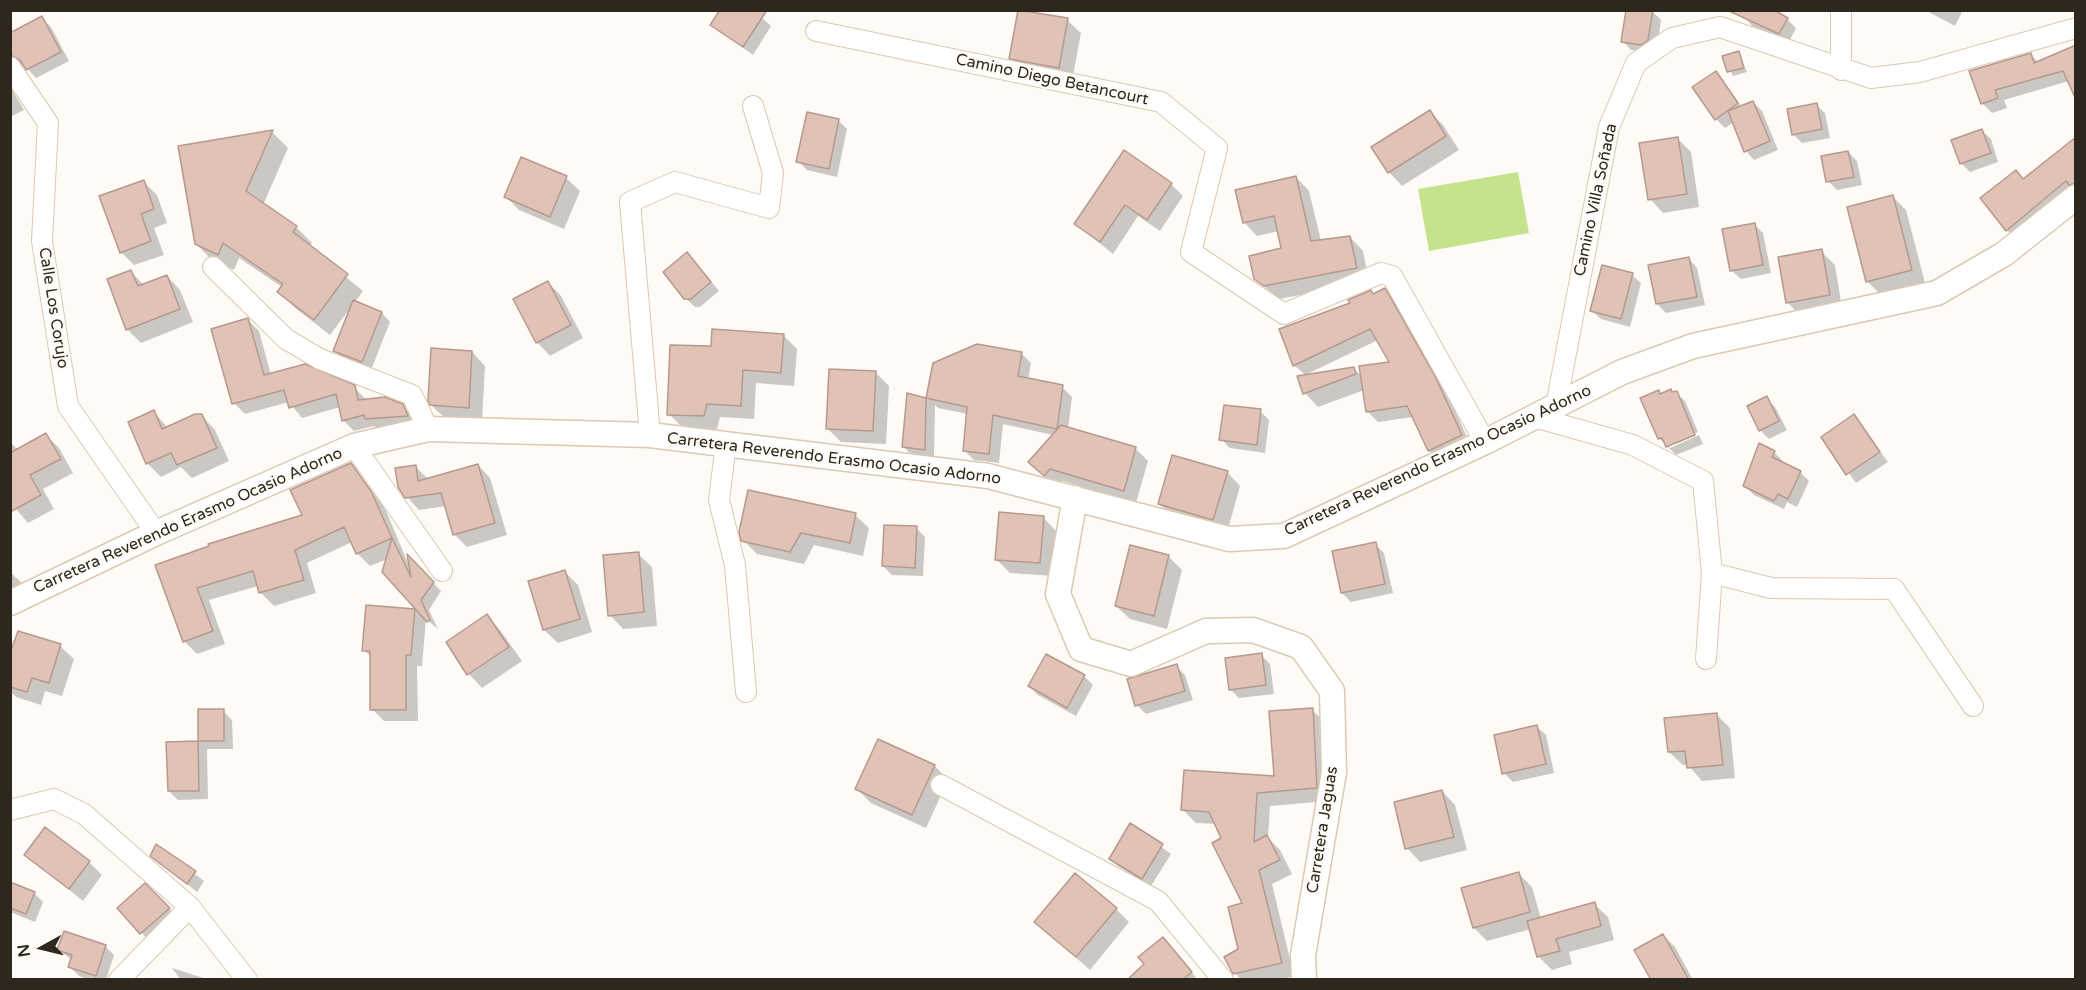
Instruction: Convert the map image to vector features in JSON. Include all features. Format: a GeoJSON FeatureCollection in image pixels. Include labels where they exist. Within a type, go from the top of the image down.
{"type":"FeatureCollection","features":[{"type":"Feature","properties":{"kind":"street"},"geometry":{"type":"LineString","coordinates":[[1840,70],[1841,10]]}},
{"type":"Feature","properties":{"kind":"street","name":"Camino Villa Soñada"},"geometry":{"type":"LineString","coordinates":[[1556,406],[1609,127],[1636,63],[1672,38],[1720,27],[1840,70],[1871,78],[1920,72],[2076,28]]}},
{"type":"Feature","properties":{"kind":"street","name":"Camino Diego Betancourt"},"geometry":{"type":"LineString","coordinates":[[816,31],[1161,102],[1217,148],[1191,252],[1284,314],[1382,273],[1392,276],[1485,442]]}},
{"type":"Feature","properties":{"kind":"street","name":"Calle Los Corujo"},"geometry":{"type":"LineString","coordinates":[[10,67],[48,123],[42,241],[68,406],[156,533]]}},
{"type":"Feature","properties":{"kind":"street"},"geometry":{"type":"LineString","coordinates":[[650,435],[630,202],[675,182],[769,208],[773,173],[753,106]]}},
{"type":"Feature","properties":{"kind":"street","name":"Carretera Reverendo Erasmo Ocasio Adorno"},"geometry":{"type":"LineString","coordinates":[[10,603],[156,533],[354,446],[428,429],[650,435],[988,476],[1228,539],[1284,536],[1485,442],[1622,372],[1693,346],[1937,293],[2004,254],[2076,196]]}},
{"type":"Feature","properties":{"kind":"street"},"geometry":{"type":"LineString","coordinates":[[213,267],[286,339],[320,360],[412,395],[428,429]]}},
{"type":"Feature","properties":{"kind":"street"},"geometry":{"type":"LineString","coordinates":[[1534,417],[1633,445],[1703,481],[1712,573],[1706,659]]}},
{"type":"Feature","properties":{"kind":"street"},"geometry":{"type":"LineString","coordinates":[[726,444],[719,500],[735,565],[746,692]]}},
{"type":"Feature","properties":{"kind":"street"},"geometry":{"type":"LineString","coordinates":[[354,446],[442,571]]}},
{"type":"Feature","properties":{"kind":"street","name":"Carretera Jaguas"},"geometry":{"type":"LineString","coordinates":[[1075,498],[1058,594],[1081,649],[1131,664],[1206,632],[1253,630],[1301,647],[1332,691],[1334,772],[1303,955],[1304,980]]}},
{"type":"Feature","properties":{"kind":"street"},"geometry":{"type":"LineString","coordinates":[[1712,573],[1771,588],[1894,589],[1973,706]]}},
{"type":"Feature","properties":{"kind":"street"},"geometry":{"type":"LineString","coordinates":[[941,785],[1158,901],[1223,980]]}},
{"type":"Feature","properties":{"kind":"street"},"geometry":{"type":"LineString","coordinates":[[10,810],[54,799],[84,814],[190,907],[247,980]]}},
{"type":"Feature","properties":{"kind":"street"},"geometry":{"type":"LineString","coordinates":[[119,980],[190,907]]}},
{"type":"Feature","properties":{"kind":"green space"},"geometry":{"type":"Polygon","coordinates":[[[1518,172],[1529,233],[1429,251],[1418,189],[1518,172]]]}},
{"type":"Feature","properties":{"kind":"building"},"geometry":{"type":"Polygon","coordinates":[[[720,10],[767,10],[743,47],[710,25],[720,10]]]}},
{"type":"Feature","properties":{"kind":"building"},"geometry":{"type":"Polygon","coordinates":[[[1018,10],[1068,18],[1059,68],[1009,59],[1018,10]]]}},
{"type":"Feature","properties":{"kind":"building"},"geometry":{"type":"Polygon","coordinates":[[[1626,10],[1653,10],[1648,40],[1641,45],[1621,42],[1626,10]]]}},
{"type":"Feature","properties":{"kind":"building"},"geometry":{"type":"Polygon","coordinates":[[[1727,10],[1774,10],[1788,18],[1779,34],[1727,10]]]}},
{"type":"Feature","properties":{"kind":"building"},"geometry":{"type":"Polygon","coordinates":[[[42,16],[61,52],[26,70],[20,60],[10,55],[10,33],[42,16]]]}},
{"type":"Feature","properties":{"kind":"building"},"geometry":{"type":"Polygon","coordinates":[[[2076,45],[2076,100],[2063,71],[1995,90],[1998,98],[1981,104],[1969,71],[2031,53],[2034,63],[2076,45]]]}},
{"type":"Feature","properties":{"kind":"building"},"geometry":{"type":"Polygon","coordinates":[[[1739,51],[1744,68],[1727,72],[1722,56],[1739,51]]]}},
{"type":"Feature","properties":{"kind":"building"},"geometry":{"type":"Polygon","coordinates":[[[1716,71],[1738,103],[1715,120],[1692,87],[1716,71]]]}},
{"type":"Feature","properties":{"kind":"building"},"geometry":{"type":"Polygon","coordinates":[[[1753,101],[1770,141],[1744,152],[1728,111],[1753,101]]]}},
{"type":"Feature","properties":{"kind":"building"},"geometry":{"type":"Polygon","coordinates":[[[1817,103],[1822,129],[1792,135],[1787,109],[1817,103]]]}},
{"type":"Feature","properties":{"kind":"building"},"geometry":{"type":"Polygon","coordinates":[[[1430,110],[1446,136],[1388,173],[1371,147],[1430,110]]]}},
{"type":"Feature","properties":{"kind":"building"},"geometry":{"type":"Polygon","coordinates":[[[807,112],[839,119],[829,169],[796,162],[807,112]]]}},
{"type":"Feature","properties":{"kind":"building"},"geometry":{"type":"Polygon","coordinates":[[[1982,129],[1991,153],[1960,164],[1951,140],[1982,129]]]}},
{"type":"Feature","properties":{"kind":"building"},"geometry":{"type":"Polygon","coordinates":[[[273,130],[246,191],[297,226],[293,232],[348,274],[314,320],[277,292],[283,284],[223,243],[218,255],[195,244],[178,146],[273,130]]]}},
{"type":"Feature","properties":{"kind":"building"},"geometry":{"type":"Polygon","coordinates":[[[1678,137],[1687,194],[1648,200],[1639,143],[1678,137]]]}},
{"type":"Feature","properties":{"kind":"building"},"geometry":{"type":"Polygon","coordinates":[[[2076,137],[2076,183],[2069,185],[2066,181],[2006,231],[1980,198],[2016,170],[2023,179],[2076,137]]]}},
{"type":"Feature","properties":{"kind":"building"},"geometry":{"type":"Polygon","coordinates":[[[1124,150],[1172,183],[1147,220],[1125,205],[1100,242],[1074,224],[1124,150]]]}},
{"type":"Feature","properties":{"kind":"building"},"geometry":{"type":"Polygon","coordinates":[[[1848,151],[1854,177],[1826,182],[1821,156],[1848,151]]]}},
{"type":"Feature","properties":{"kind":"building"},"geometry":{"type":"Polygon","coordinates":[[[521,157],[567,176],[550,217],[504,197],[521,157]]]}},
{"type":"Feature","properties":{"kind":"building"},"geometry":{"type":"Polygon","coordinates":[[[1296,176],[1311,241],[1350,236],[1357,268],[1264,286],[1254,279],[1249,256],[1281,248],[1274,216],[1243,223],[1235,190],[1296,176]]]}},
{"type":"Feature","properties":{"kind":"building"},"geometry":{"type":"Polygon","coordinates":[[[144,180],[154,209],[141,214],[151,241],[120,253],[99,196],[144,180]]]}},
{"type":"Feature","properties":{"kind":"building"},"geometry":{"type":"Polygon","coordinates":[[[1893,195],[1912,270],[1866,282],[1847,207],[1893,195]]]}},
{"type":"Feature","properties":{"kind":"building"},"geometry":{"type":"Polygon","coordinates":[[[1755,223],[1763,265],[1730,271],[1722,229],[1755,223]]]}},
{"type":"Feature","properties":{"kind":"building"},"geometry":{"type":"Polygon","coordinates":[[[1822,249],[1830,295],[1786,303],[1778,257],[1822,249]]]}},
{"type":"Feature","properties":{"kind":"building"},"geometry":{"type":"Polygon","coordinates":[[[687,252],[711,282],[691,299],[684,299],[663,272],[687,252]]]}},
{"type":"Feature","properties":{"kind":"building"},"geometry":{"type":"Polygon","coordinates":[[[1689,257],[1697,297],[1656,304],[1648,265],[1689,257]]]}},
{"type":"Feature","properties":{"kind":"building"},"geometry":{"type":"Polygon","coordinates":[[[1602,265],[1633,273],[1621,319],[1590,311],[1602,265]]]}},
{"type":"Feature","properties":{"kind":"building"},"geometry":{"type":"Polygon","coordinates":[[[131,270],[138,286],[167,275],[180,309],[126,330],[107,279],[131,270]]]}},
{"type":"Feature","properties":{"kind":"building"},"geometry":{"type":"Polygon","coordinates":[[[548,281],[571,325],[536,343],[513,299],[548,281]]]}},
{"type":"Feature","properties":{"kind":"building"},"geometry":{"type":"Polygon","coordinates":[[[1385,288],[1435,376],[1462,435],[1428,451],[1407,406],[1366,412],[1359,366],[1389,362],[1370,329],[1293,366],[1279,329],[1350,303],[1348,300],[1371,290],[1373,294],[1385,288]]]}},
{"type":"Feature","properties":{"kind":"building"},"geometry":{"type":"Polygon","coordinates":[[[353,300],[382,312],[362,362],[333,351],[353,300]]]}},
{"type":"Feature","properties":{"kind":"building"},"geometry":{"type":"Polygon","coordinates":[[[248,318],[264,375],[305,364],[355,385],[358,400],[385,397],[403,404],[408,416],[365,419],[364,415],[342,421],[336,394],[289,408],[284,390],[232,404],[211,329],[248,318]]]}},
{"type":"Feature","properties":{"kind":"building"},"geometry":{"type":"Polygon","coordinates":[[[712,329],[784,334],[781,373],[743,370],[741,406],[707,404],[704,416],[667,415],[670,345],[711,346],[712,329]]]}},
{"type":"Feature","properties":{"kind":"building"},"geometry":{"type":"Polygon","coordinates":[[[977,344],[1022,352],[1018,376],[1063,385],[1057,429],[993,415],[989,454],[963,451],[967,407],[926,398],[933,363],[977,344]]]}},
{"type":"Feature","properties":{"kind":"building"},"geometry":{"type":"Polygon","coordinates":[[[431,348],[472,351],[469,408],[430,405],[428,400],[431,348]]]}},
{"type":"Feature","properties":{"kind":"building"},"geometry":{"type":"Polygon","coordinates":[[[1354,367],[1356,374],[1303,394],[1297,376],[1354,367]]]}},
{"type":"Feature","properties":{"kind":"building"},"geometry":{"type":"Polygon","coordinates":[[[829,369],[876,371],[873,431],[826,429],[829,369]]]}},
{"type":"Feature","properties":{"kind":"building"},"geometry":{"type":"Polygon","coordinates":[[[1671,389],[1672,392],[1677,391],[1695,435],[1666,447],[1662,438],[1658,439],[1640,398],[1659,390],[1660,394],[1671,389]]]}},
{"type":"Feature","properties":{"kind":"building"},"geometry":{"type":"Polygon","coordinates":[[[907,393],[926,398],[925,450],[902,447],[907,393]]]}},
{"type":"Feature","properties":{"kind":"building"},"geometry":{"type":"Polygon","coordinates":[[[1767,396],[1779,421],[1759,431],[1747,406],[1767,396]]]}},
{"type":"Feature","properties":{"kind":"building"},"geometry":{"type":"Polygon","coordinates":[[[1224,405],[1261,409],[1257,445],[1219,440],[1224,405]]]}},
{"type":"Feature","properties":{"kind":"building"},"geometry":{"type":"Polygon","coordinates":[[[154,410],[162,429],[195,414],[202,414],[217,448],[177,465],[171,453],[146,464],[128,422],[154,410]]]}},
{"type":"Feature","properties":{"kind":"building"},"geometry":{"type":"Polygon","coordinates":[[[1854,414],[1880,452],[1846,475],[1821,437],[1854,414]]]}},
{"type":"Feature","properties":{"kind":"building"},"geometry":{"type":"Polygon","coordinates":[[[1061,425],[1136,447],[1124,491],[1050,469],[1044,476],[1028,462],[1061,425]]]}},
{"type":"Feature","properties":{"kind":"building"},"geometry":{"type":"Polygon","coordinates":[[[46,433],[61,459],[30,475],[41,495],[10,512],[10,453],[46,433]]]}},
{"type":"Feature","properties":{"kind":"building"},"geometry":{"type":"Polygon","coordinates":[[[1759,443],[1775,451],[1772,457],[1801,471],[1788,499],[1778,494],[1774,501],[1743,486],[1759,443]]]}},
{"type":"Feature","properties":{"kind":"building"},"geometry":{"type":"Polygon","coordinates":[[[1172,455],[1228,471],[1213,520],[1158,504],[1172,455]]]}},
{"type":"Feature","properties":{"kind":"building"},"geometry":{"type":"Polygon","coordinates":[[[351,463],[371,491],[392,538],[356,554],[344,527],[295,550],[304,580],[259,593],[253,571],[197,588],[213,631],[183,642],[155,565],[209,546],[208,544],[302,515],[290,490],[351,463]]]}},
{"type":"Feature","properties":{"kind":"building"},"geometry":{"type":"Polygon","coordinates":[[[478,464],[495,523],[453,535],[441,493],[405,498],[398,487],[395,468],[416,465],[418,481],[478,464]]]}},
{"type":"Feature","properties":{"kind":"building"},"geometry":{"type":"Polygon","coordinates":[[[748,490],[856,513],[850,543],[801,533],[790,552],[741,541],[739,532],[748,490]]]}},
{"type":"Feature","properties":{"kind":"building"},"geometry":{"type":"Polygon","coordinates":[[[999,512],[1044,516],[1040,563],[995,560],[999,512]]]}},
{"type":"Feature","properties":{"kind":"building"},"geometry":{"type":"Polygon","coordinates":[[[884,525],[917,526],[915,568],[882,566],[884,525]]]}},
{"type":"Feature","properties":{"kind":"building"},"geometry":{"type":"Polygon","coordinates":[[[392,538],[411,577],[407,554],[434,582],[421,600],[430,620],[427,622],[382,572],[392,538]]]}},
{"type":"Feature","properties":{"kind":"building"},"geometry":{"type":"Polygon","coordinates":[[[1376,542],[1385,584],[1341,593],[1332,551],[1376,542]]]}},
{"type":"Feature","properties":{"kind":"building"},"geometry":{"type":"Polygon","coordinates":[[[1130,545],[1169,555],[1154,616],[1115,606],[1130,545]]]}},
{"type":"Feature","properties":{"kind":"building"},"geometry":{"type":"Polygon","coordinates":[[[639,552],[644,612],[608,616],[603,555],[639,552]]]}},
{"type":"Feature","properties":{"kind":"building"},"geometry":{"type":"Polygon","coordinates":[[[565,570],[580,619],[543,630],[528,581],[565,570]]]}},
{"type":"Feature","properties":{"kind":"building"},"geometry":{"type":"Polygon","coordinates":[[[366,605],[415,609],[411,655],[406,655],[406,710],[370,710],[370,651],[362,651],[366,605]]]}},
{"type":"Feature","properties":{"kind":"building"},"geometry":{"type":"Polygon","coordinates":[[[487,614],[509,647],[467,675],[446,642],[487,614]]]}},
{"type":"Feature","properties":{"kind":"building"},"geometry":{"type":"Polygon","coordinates":[[[18,631],[61,644],[49,683],[32,678],[27,692],[10,687],[10,653],[18,631]]]}},
{"type":"Feature","properties":{"kind":"building"},"geometry":{"type":"Polygon","coordinates":[[[1262,653],[1266,685],[1229,690],[1225,658],[1262,653]]]}},
{"type":"Feature","properties":{"kind":"building"},"geometry":{"type":"Polygon","coordinates":[[[1046,654],[1085,675],[1067,708],[1028,686],[1046,654]]]}},
{"type":"Feature","properties":{"kind":"building"},"geometry":{"type":"Polygon","coordinates":[[[1177,664],[1185,691],[1135,706],[1127,679],[1177,664]]]}},
{"type":"Feature","properties":{"kind":"building"},"geometry":{"type":"Polygon","coordinates":[[[1313,708],[1317,788],[1257,793],[1254,842],[1267,835],[1280,860],[1259,870],[1282,963],[1233,974],[1224,957],[1238,949],[1228,907],[1242,903],[1212,843],[1221,838],[1209,812],[1181,810],[1184,770],[1274,776],[1269,711],[1313,708]]]}},
{"type":"Feature","properties":{"kind":"building"},"geometry":{"type":"Polygon","coordinates":[[[198,709],[224,709],[224,741],[198,741],[198,709]]]}},
{"type":"Feature","properties":{"kind":"building"},"geometry":{"type":"Polygon","coordinates":[[[1717,713],[1723,765],[1687,768],[1685,751],[1668,752],[1664,718],[1717,713]]]}},
{"type":"Feature","properties":{"kind":"building"},"geometry":{"type":"Polygon","coordinates":[[[1537,725],[1546,764],[1502,774],[1494,735],[1537,725]]]}},
{"type":"Feature","properties":{"kind":"building"},"geometry":{"type":"Polygon","coordinates":[[[878,739],[935,765],[912,815],[855,789],[878,739]]]}},
{"type":"Feature","properties":{"kind":"building"},"geometry":{"type":"Polygon","coordinates":[[[198,741],[199,791],[168,791],[166,742],[198,741]]]}},
{"type":"Feature","properties":{"kind":"building"},"geometry":{"type":"Polygon","coordinates":[[[1442,790],[1454,837],[1405,849],[1394,802],[1442,790]]]}},
{"type":"Feature","properties":{"kind":"building"},"geometry":{"type":"Polygon","coordinates":[[[1130,823],[1163,844],[1142,879],[1109,859],[1130,823]]]}},
{"type":"Feature","properties":{"kind":"building"},"geometry":{"type":"Polygon","coordinates":[[[45,827],[90,861],[69,889],[24,855],[45,827]]]}},
{"type":"Feature","properties":{"kind":"building"},"geometry":{"type":"Polygon","coordinates":[[[156,844],[196,871],[187,884],[150,856],[156,844]]]}},
{"type":"Feature","properties":{"kind":"building"},"geometry":{"type":"Polygon","coordinates":[[[1519,872],[1530,912],[1473,928],[1461,888],[1519,872]]]}},
{"type":"Feature","properties":{"kind":"building"},"geometry":{"type":"Polygon","coordinates":[[[1075,873],[1117,908],[1076,957],[1034,922],[1075,873]]]}},
{"type":"Feature","properties":{"kind":"building"},"geometry":{"type":"Polygon","coordinates":[[[10,882],[35,892],[26,914],[10,908],[10,882]]]}},
{"type":"Feature","properties":{"kind":"building"},"geometry":{"type":"Polygon","coordinates":[[[145,883],[170,908],[140,934],[117,908],[145,883]]]}},
{"type":"Feature","properties":{"kind":"building"},"geometry":{"type":"Polygon","coordinates":[[[1595,902],[1601,926],[1556,939],[1560,951],[1537,957],[1527,921],[1595,902]]]}},
{"type":"Feature","properties":{"kind":"building"},"geometry":{"type":"Polygon","coordinates":[[[64,931],[106,945],[96,976],[68,967],[72,955],[57,950],[64,931]]]}},
{"type":"Feature","properties":{"kind":"building"},"geometry":{"type":"Polygon","coordinates":[[[1663,934],[1689,980],[1651,980],[1634,950],[1663,934]]]}},
{"type":"Feature","properties":{"kind":"building"},"geometry":{"type":"Polygon","coordinates":[[[1163,937],[1192,972],[1182,980],[1127,980],[1144,964],[1138,957],[1163,937]]]}}]}
